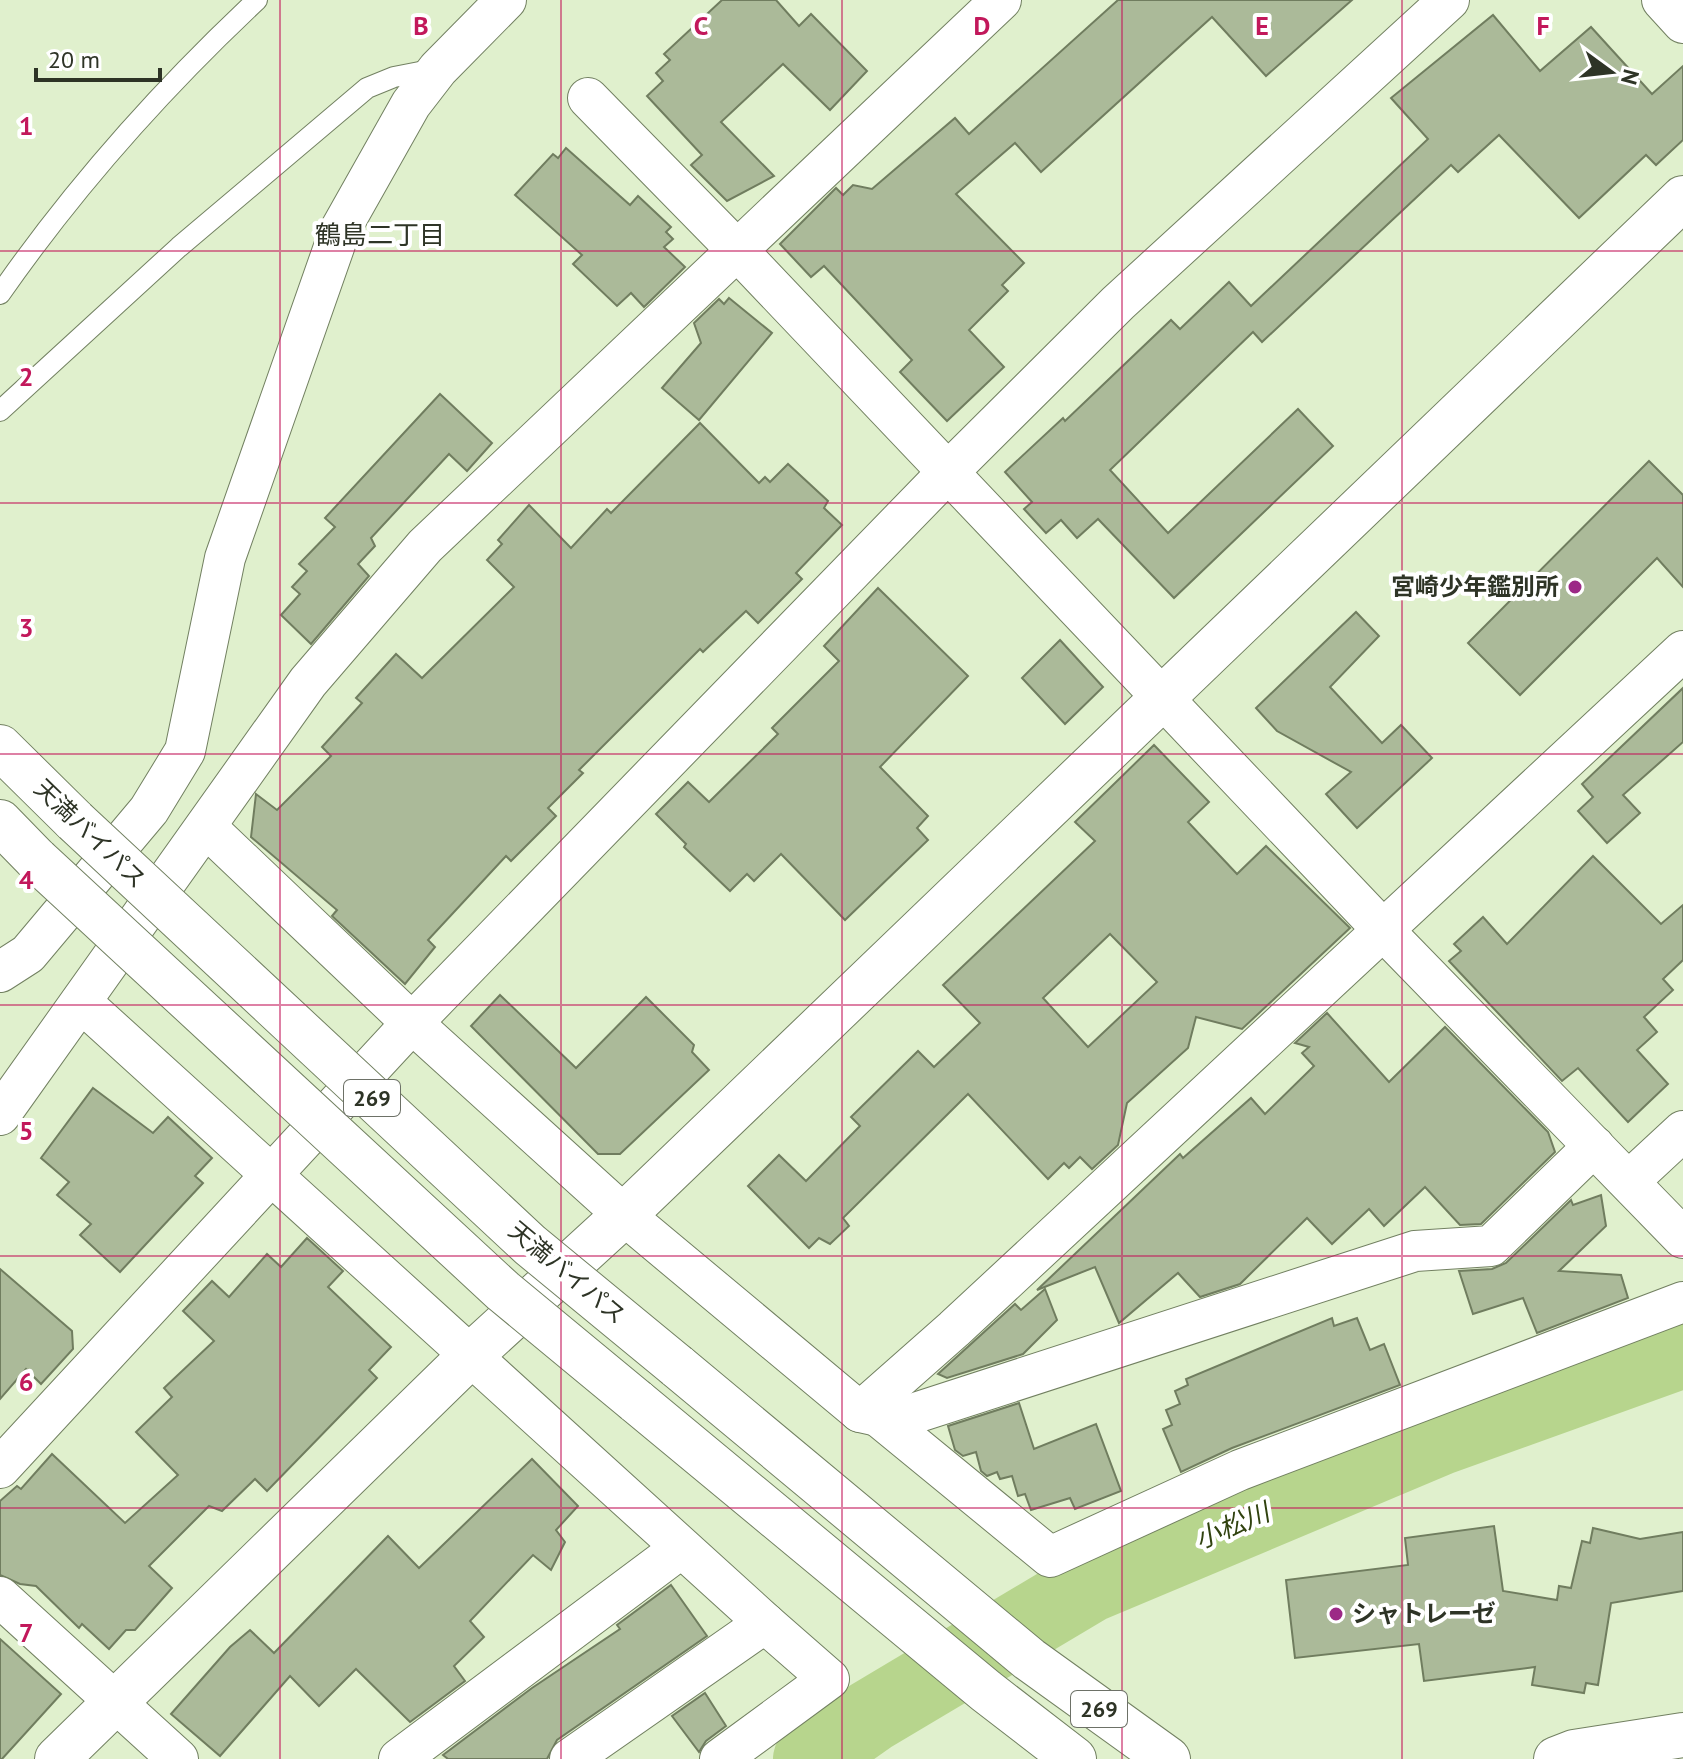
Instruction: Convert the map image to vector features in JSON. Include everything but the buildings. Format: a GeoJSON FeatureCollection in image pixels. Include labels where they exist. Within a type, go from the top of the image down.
{"type":"FeatureCollection","features":[{"type":"Feature","properties":{"kind":"main road"},"geometry":{"type":"LineString","coordinates":[[57,1759],[470,1356],[624,1215],[1683,198]]}},
{"type":"Feature","properties":{"kind":"main road","name":"天満バイパス"},"geometry":{"type":"LineString","coordinates":[[0,747],[75,821],[530,1245],[1029,1659],[1168,1759]]}},
{"type":"Feature","properties":{"kind":"main road","name":"269"},"geometry":{"type":"LineString","coordinates":[[0,822],[37,860],[503,1291],[986,1691],[1074,1759]]}},
{"type":"Feature","properties":{"kind":"main road"},"geometry":{"type":"LineString","coordinates":[[1556,1759],[1615,1753],[1683,1735]]}},
{"type":"Feature","properties":{"kind":"street"},"geometry":{"type":"LineString","coordinates":[[0,972],[28,954],[139,822],[185,751],[225,558],[340,230],[411,104],[438,69],[506,0]]}},
{"type":"Feature","properties":{"kind":"street"},"geometry":{"type":"LineString","coordinates":[[0,1115],[308,682],[425,546],[1001,0]]}},
{"type":"Feature","properties":{"kind":"street"},"geometry":{"type":"LineString","coordinates":[[0,1468],[273,1177],[412,1023],[948,472],[1118,303],[1449,0]]}},
{"type":"Feature","properties":{"kind":"street"},"geometry":{"type":"LineString","coordinates":[[1662,0],[1683,23]]}},
{"type":"Feature","properties":{"kind":"street"},"geometry":{"type":"LineString","coordinates":[[588,98],[736,249],[1384,931],[1683,1238]]}},
{"type":"Feature","properties":{"kind":"street"},"geometry":{"type":"LineString","coordinates":[[869,1414],[954,1329],[1683,651]]}},
{"type":"Feature","properties":{"kind":"street"},"geometry":{"type":"LineString","coordinates":[[207,828],[412,1023],[624,1215],[1050,1557],[1240,1470],[1683,1302]]}},
{"type":"Feature","properties":{"kind":"street"},"geometry":{"type":"LineString","coordinates":[[81,1002],[680,1549],[829,1679],[720,1759]]}},
{"type":"Feature","properties":{"kind":"street"},"geometry":{"type":"LineString","coordinates":[[1629,1181],[1683,1131]]}},
{"type":"Feature","properties":{"kind":"street"},"geometry":{"type":"LineString","coordinates":[[869,1414],[909,1415],[1415,1251],[1491,1246],[1594,1146]]}},
{"type":"Feature","properties":{"kind":"street"},"geometry":{"type":"LineString","coordinates":[[399,1759],[680,1549]]}},
{"type":"Feature","properties":{"kind":"street"},"geometry":{"type":"LineString","coordinates":[[0,1597],[178,1759]]}},
{"type":"Feature","properties":{"kind":"street"},"geometry":{"type":"LineString","coordinates":[[570,1759],[765,1623]]}},
{"type":"Feature","properties":{"kind":"lane"},"geometry":{"type":"LineString","coordinates":[[0,294],[47,227],[217,38],[257,0]]}},
{"type":"Feature","properties":{"kind":"lane"},"geometry":{"type":"LineString","coordinates":[[0,411],[179,247],[367,88],[394,77],[438,69]]}},
{"type":"Feature","properties":{"kind":"waterway","name":"小松川"},"geometry":{"type":"LineString","coordinates":[[810,1759],[871,1716],[1089,1586],[1441,1438],[1683,1351]]}},
{"type":"Feature","properties":{"kind":"place","name":"宮崎少年鑑別所"},"geometry":{"type":"Point","coordinates":[1575,587]}},
{"type":"Feature","properties":{"kind":"place","name":"シャトレーゼ"},"geometry":{"type":"Point","coordinates":[1336,1614]}},
{"type":"Feature","properties":{"kind":"district","name":"鶴島二丁目"},"geometry":{"type":"Point","coordinates":[380,235]}}]}
